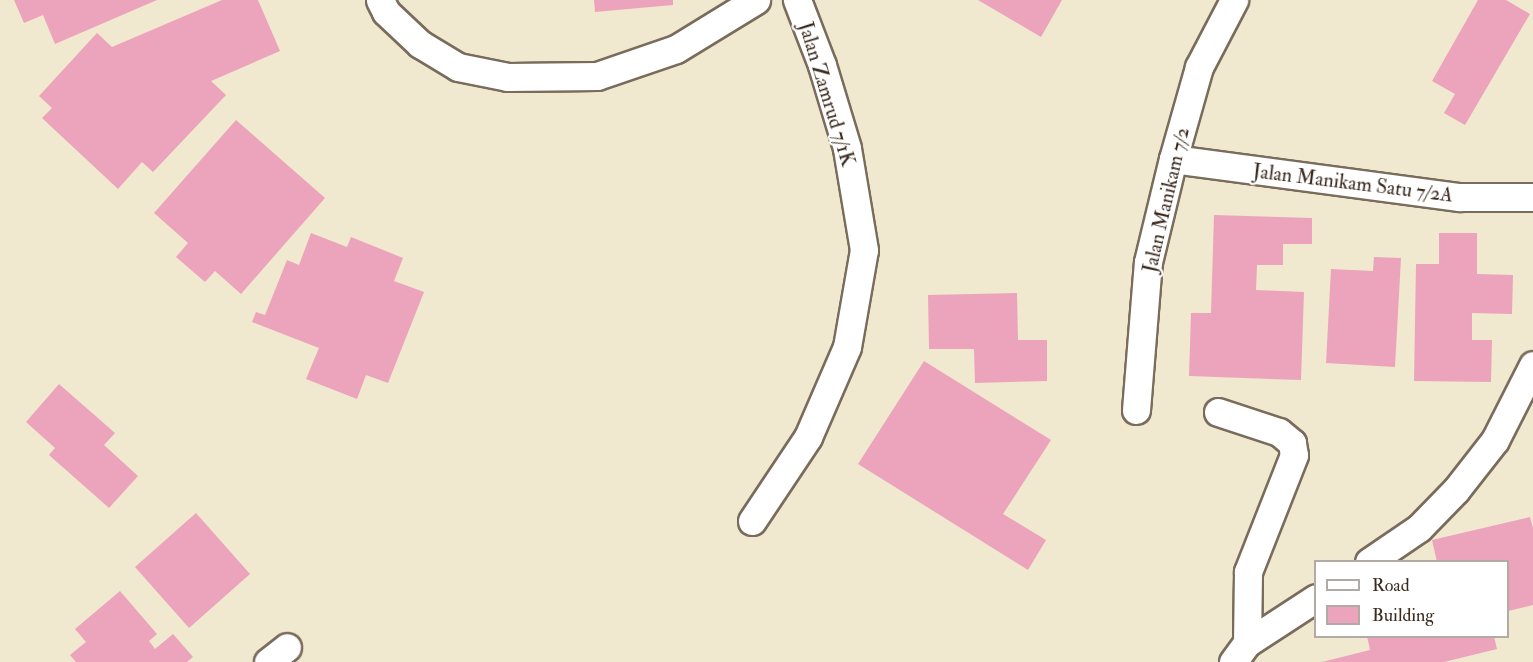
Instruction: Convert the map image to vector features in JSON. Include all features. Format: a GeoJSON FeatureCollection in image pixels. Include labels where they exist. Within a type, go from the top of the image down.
{"type":"FeatureCollection","features":[{"type":"Feature","properties":{"kind":"street"},"geometry":{"type":"LineString","coordinates":[[380,0],[386,12],[420,44],[458,67],[508,77],[597,76],[676,49],[756,0]]}},
{"type":"Feature","properties":{"kind":"street","name":"Jalan Zamrud 7/1K"},"geometry":{"type":"LineString","coordinates":[[752,521],[808,437],[847,347],[864,250],[847,148],[822,65],[797,0]]}},
{"type":"Feature","properties":{"kind":"street","name":"Jalan Manikam 7/2"},"geometry":{"type":"LineString","coordinates":[[1136,410],[1148,262],[1173,159],[1199,67],[1234,0]]}},
{"type":"Feature","properties":{"kind":"street","name":"Jalan Manikam Satu 7/2A"},"geometry":{"type":"LineString","coordinates":[[1173,159],[1459,197],[1533,197]]}},
{"type":"Feature","properties":{"kind":"street"},"geometry":{"type":"LineString","coordinates":[[1371,560],[1419,528],[1456,490],[1495,440],[1533,365]]}},
{"type":"Feature","properties":{"kind":"street"},"geometry":{"type":"LineString","coordinates":[[1218,412],[1279,432],[1292,443],[1294,455],[1248,572],[1240,653]]}},
{"type":"Feature","properties":{"kind":"street"},"geometry":{"type":"LineString","coordinates":[[1240,653],[1314,599]]}},
{"type":"Feature","properties":{"kind":"building"},"geometry":{"type":"Polygon","coordinates":[[[14,0],[157,0],[55,44],[43,15],[24,23],[14,0]]]}},
{"type":"Feature","properties":{"kind":"building"},"geometry":{"type":"Polygon","coordinates":[[[222,0],[258,0],[280,51],[211,81],[226,95],[153,172],[142,162],[118,189],[42,118],[52,108],[39,96],[97,33],[112,47],[222,0]]]}},
{"type":"Feature","properties":{"kind":"building"},"geometry":{"type":"Polygon","coordinates":[[[594,0],[673,0],[673,5],[595,12],[594,0]]]}},
{"type":"Feature","properties":{"kind":"building"},"geometry":{"type":"Polygon","coordinates":[[[978,0],[1062,0],[1041,37],[978,0]]]}},
{"type":"Feature","properties":{"kind":"building"},"geometry":{"type":"Polygon","coordinates":[[[1478,0],[1506,0],[1530,14],[1465,125],[1444,113],[1455,94],[1432,81],[1478,0]]]}},
{"type":"Feature","properties":{"kind":"building"},"geometry":{"type":"Polygon","coordinates":[[[236,120],[325,198],[241,294],[215,271],[205,282],[176,257],[188,243],[154,213],[236,120]]]}},
{"type":"Feature","properties":{"kind":"building"},"geometry":{"type":"Polygon","coordinates":[[[1214,215],[1312,218],[1312,244],[1283,244],[1283,265],[1257,265],[1256,290],[1304,292],[1301,380],[1189,376],[1191,313],[1211,313],[1214,215]]]}},
{"type":"Feature","properties":{"kind":"building"},"geometry":{"type":"Polygon","coordinates":[[[311,233],[347,247],[351,237],[403,258],[394,281],[424,292],[388,383],[366,375],[357,399],[306,379],[319,348],[252,322],[256,312],[265,315],[287,260],[299,265],[311,233]]]}},
{"type":"Feature","properties":{"kind":"building"},"geometry":{"type":"Polygon","coordinates":[[[1439,233],[1477,233],[1477,274],[1513,275],[1512,314],[1472,313],[1472,340],[1492,340],[1491,382],[1414,381],[1416,264],[1439,264],[1439,233]]]}},
{"type":"Feature","properties":{"kind":"building"},"geometry":{"type":"Polygon","coordinates":[[[1374,257],[1401,258],[1395,367],[1326,363],[1331,269],[1373,271],[1374,257]]]}},
{"type":"Feature","properties":{"kind":"building"},"geometry":{"type":"Polygon","coordinates":[[[1017,293],[1018,340],[1047,340],[1047,381],[975,383],[974,349],[929,349],[928,295],[1017,293]]]}},
{"type":"Feature","properties":{"kind":"building"},"geometry":{"type":"Polygon","coordinates":[[[924,361],[1051,440],[1003,514],[1046,540],[1028,570],[858,464],[924,361]]]}},
{"type":"Feature","properties":{"kind":"building"},"geometry":{"type":"Polygon","coordinates":[[[59,384],[115,433],[104,445],[138,476],[109,508],[49,455],[55,448],[26,422],[59,384]]]}},
{"type":"Feature","properties":{"kind":"building"},"geometry":{"type":"Polygon","coordinates":[[[196,513],[250,574],[189,628],[135,567],[196,513]]]}},
{"type":"Feature","properties":{"kind":"building"},"geometry":{"type":"Polygon","coordinates":[[[1530,517],[1533,528],[1533,605],[1509,611],[1509,560],[1437,560],[1432,540],[1530,517]]]}},
{"type":"Feature","properties":{"kind":"building"},"geometry":{"type":"Polygon","coordinates":[[[120,591],[157,634],[149,641],[155,649],[173,634],[193,657],[187,662],[76,662],[70,655],[86,642],[75,629],[120,591]]]}},
{"type":"Feature","properties":{"kind":"building"},"geometry":{"type":"Polygon","coordinates":[[[1367,638],[1494,638],[1497,649],[1444,662],[1322,662],[1370,650],[1367,638]]]}}]}
